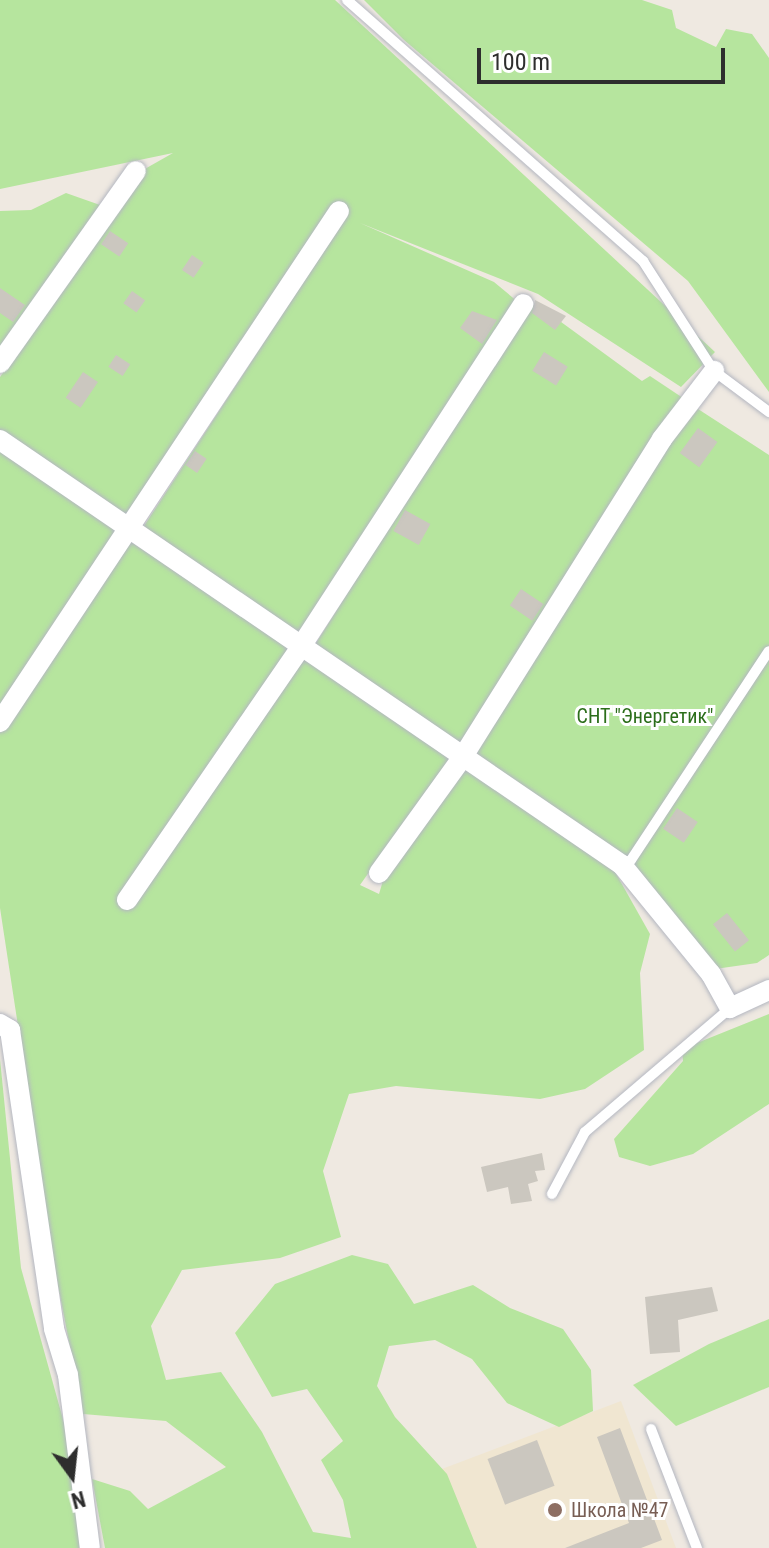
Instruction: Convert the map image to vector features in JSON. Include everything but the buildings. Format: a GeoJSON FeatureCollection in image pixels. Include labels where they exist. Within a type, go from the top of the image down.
{"type":"FeatureCollection","features":[{"type":"Feature","properties":{"kind":"street"},"geometry":{"type":"LineString","coordinates":[[0,363],[136,171]]}},
{"type":"Feature","properties":{"kind":"street"},"geometry":{"type":"LineString","coordinates":[[0,722],[132,529],[339,211]]}},
{"type":"Feature","properties":{"kind":"street"},"geometry":{"type":"LineString","coordinates":[[127,900],[300,648],[523,304]]}},
{"type":"Feature","properties":{"kind":"street"},"geometry":{"type":"LineString","coordinates":[[379,873],[462,758],[622,500],[714,371]]}},
{"type":"Feature","properties":{"kind":"street"},"geometry":{"type":"LineString","coordinates":[[0,440],[300,648],[622,865],[711,974],[730,1008],[769,990]]}},
{"type":"Feature","properties":{"kind":"street"},"geometry":{"type":"LineString","coordinates":[[0,1024],[10,1030],[54,1329],[68,1375],[90,1548]]}},
{"type":"Feature","properties":{"kind":"lane"},"geometry":{"type":"LineString","coordinates":[[347,0],[643,261],[714,371],[769,412]]}},
{"type":"Feature","properties":{"kind":"lane"},"geometry":{"type":"LineString","coordinates":[[622,865],[631,860],[769,651]]}},
{"type":"Feature","properties":{"kind":"lane"},"geometry":{"type":"LineString","coordinates":[[552,1194],[585,1132],[730,1008]]}},
{"type":"Feature","properties":{"kind":"lane"},"geometry":{"type":"LineString","coordinates":[[651,1429],[697,1548]]}},
{"type":"Feature","properties":{"kind":"shaded area","name":"Школа №47"},"geometry":{"type":"Polygon","coordinates":[[[621,1401],[676,1548],[463,1548],[434,1472],[621,1401]]]}},
{"type":"Feature","properties":{"kind":"green space"},"geometry":{"type":"Polygon","coordinates":[[[0,0],[335,0],[715,352],[681,387],[538,294],[360,223],[494,282],[518,302],[298,638],[142,529],[346,217],[129,522],[0,434],[0,377],[143,170],[173,153],[0,189],[0,0]]]}},
{"type":"Feature","properties":{"kind":"green space"},"geometry":{"type":"Polygon","coordinates":[[[364,0],[642,0],[672,10],[676,28],[716,47],[726,29],[752,34],[769,58],[769,392],[688,281],[404,40],[364,0]]]}},
{"type":"Feature","properties":{"kind":"green space"},"geometry":{"type":"Polygon","coordinates":[[[66,193],[100,205],[0,347],[0,211],[31,210],[66,193]]]}},
{"type":"Feature","properties":{"kind":"green space"},"geometry":{"type":"Polygon","coordinates":[[[535,303],[642,381],[650,376],[686,400],[459,746],[313,648],[484,376],[535,303]]]}},
{"type":"Feature","properties":{"kind":"green space","name":"СНТ \"Энергетик\""},"geometry":{"type":"Polygon","coordinates":[[[698,409],[769,455],[769,955],[757,963],[715,969],[631,860],[474,756],[648,472],[698,409]]]}},
{"type":"Feature","properties":{"kind":"green space"},"geometry":{"type":"Polygon","coordinates":[[[0,450],[123,532],[0,713],[0,450]]]}},
{"type":"Feature","properties":{"kind":"green space"},"geometry":{"type":"Polygon","coordinates":[[[131,542],[291,649],[118,897],[306,657],[449,759],[360,885],[379,894],[385,874],[465,767],[614,870],[650,934],[640,973],[644,1050],[585,1089],[540,1099],[396,1086],[349,1094],[323,1171],[341,1237],[280,1258],[182,1270],[151,1326],[166,1380],[221,1372],[262,1432],[313,1532],[351,1538],[343,1500],[321,1460],[343,1441],[307,1389],[272,1397],[235,1333],[275,1284],[352,1255],[388,1264],[414,1304],[473,1285],[510,1308],[563,1329],[591,1370],[593,1411],[559,1427],[507,1403],[472,1359],[435,1340],[389,1346],[377,1386],[395,1417],[447,1474],[477,1548],[105,1548],[92,1479],[130,1491],[148,1509],[226,1467],[166,1421],[83,1414],[56,1275],[0,908],[0,733],[131,542]]]}},
{"type":"Feature","properties":{"kind":"green space"},"geometry":{"type":"Polygon","coordinates":[[[769,1014],[769,1104],[693,1154],[650,1166],[619,1157],[614,1139],[683,1061],[682,1049],[769,1014]]]}},
{"type":"Feature","properties":{"kind":"green space"},"geometry":{"type":"Polygon","coordinates":[[[0,1059],[21,1268],[71,1448],[82,1548],[0,1548],[0,1059]]]}},
{"type":"Feature","properties":{"kind":"green space"},"geometry":{"type":"Polygon","coordinates":[[[769,1319],[769,1387],[676,1426],[633,1385],[709,1344],[769,1319]]]}},
{"type":"Feature","properties":{"kind":"place","name":"Школа №47"},"geometry":{"type":"Point","coordinates":[555,1510]}}]}
